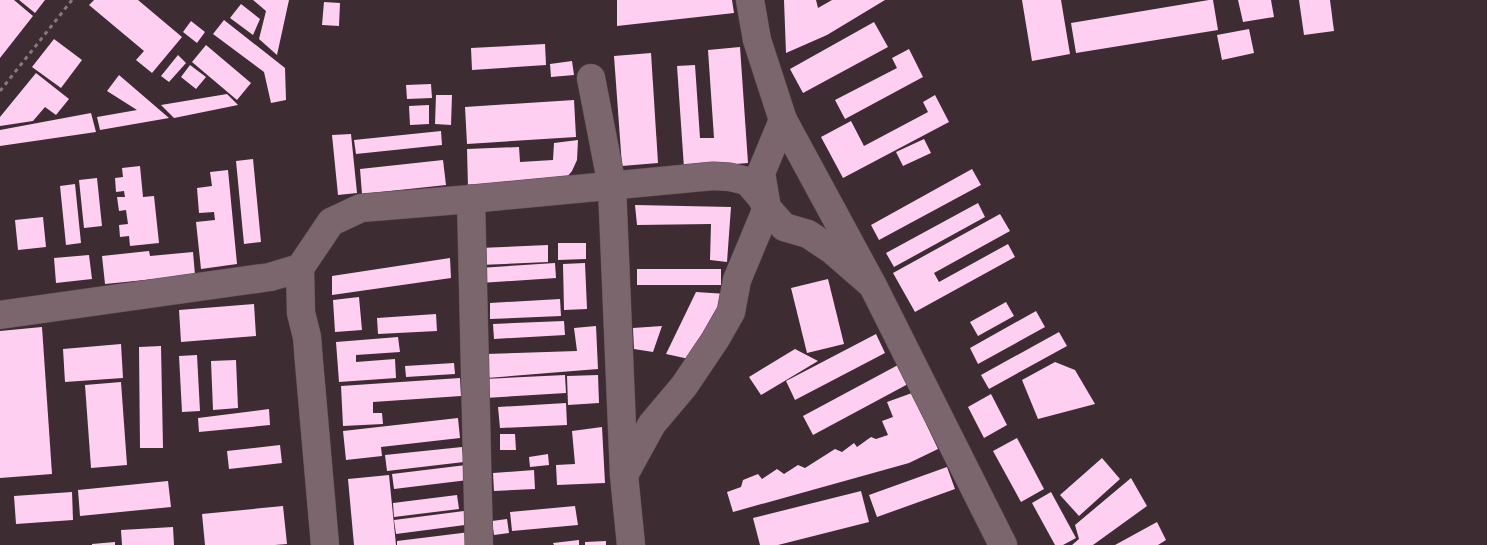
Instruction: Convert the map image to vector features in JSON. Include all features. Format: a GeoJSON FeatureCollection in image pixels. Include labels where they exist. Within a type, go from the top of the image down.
{"type":"FeatureCollection","features":[{"type":"Feature","properties":{"kind":"street"},"geometry":{"type":"LineString","coordinates":[[750,0],[757,40],[783,120],[873,286],[1003,545]]}},
{"type":"Feature","properties":{"kind":"street"},"geometry":{"type":"LineString","coordinates":[[591,78],[612,186],[624,475],[631,545]]}},
{"type":"Feature","properties":{"kind":"street"},"geometry":{"type":"LineString","coordinates":[[624,475],[652,424],[684,386],[715,340],[731,312],[737,280],[767,208],[761,173],[783,120]]}},
{"type":"Feature","properties":{"kind":"street"},"geometry":{"type":"LineString","coordinates":[[325,545],[307,337],[301,313],[300,268],[331,222],[361,208],[713,176],[730,177],[747,181],[784,227],[808,234],[832,250],[873,286]]}},
{"type":"Feature","properties":{"kind":"street"},"geometry":{"type":"LineString","coordinates":[[471,199],[479,545]]}},
{"type":"Feature","properties":{"kind":"street"},"geometry":{"type":"LineString","coordinates":[[0,315],[270,277],[300,268]]}},
{"type":"Feature","properties":{"kind":"path"},"geometry":{"type":"LineString","coordinates":[[0,91],[72,0]]}},
{"type":"Feature","properties":{"kind":"building"},"geometry":{"type":"Polygon","coordinates":[[[0,0],[14,0],[33,16],[0,58],[0,0]]]}},
{"type":"Feature","properties":{"kind":"building"},"geometry":{"type":"Polygon","coordinates":[[[19,0],[45,0],[35,13],[19,0]]]}},
{"type":"Feature","properties":{"kind":"building"},"geometry":{"type":"Polygon","coordinates":[[[94,0],[138,0],[182,37],[152,73],[136,60],[144,51],[89,5],[94,0]]]}},
{"type":"Feature","properties":{"kind":"building"},"geometry":{"type":"Polygon","coordinates":[[[253,0],[289,0],[277,55],[259,39],[266,11],[253,0]]]}},
{"type":"Feature","properties":{"kind":"building"},"geometry":{"type":"Polygon","coordinates":[[[617,0],[732,0],[734,13],[617,26],[617,0]]]}},
{"type":"Feature","properties":{"kind":"building"},"geometry":{"type":"Polygon","coordinates":[[[784,0],[816,0],[818,8],[832,0],[885,0],[827,35],[786,53],[784,0]]]}},
{"type":"Feature","properties":{"kind":"building"},"geometry":{"type":"Polygon","coordinates":[[[1022,0],[1061,0],[1070,54],[1032,61],[1022,0]]]}},
{"type":"Feature","properties":{"kind":"building"},"geometry":{"type":"Polygon","coordinates":[[[1213,0],[1218,30],[1076,53],[1071,23],[1213,0]]]}},
{"type":"Feature","properties":{"kind":"building"},"geometry":{"type":"Polygon","coordinates":[[[1238,0],[1271,0],[1274,17],[1243,22],[1238,0]]]}},
{"type":"Feature","properties":{"kind":"building"},"geometry":{"type":"Polygon","coordinates":[[[1299,0],[1330,0],[1334,31],[1304,35],[1299,0]]]}},
{"type":"Feature","properties":{"kind":"building"},"geometry":{"type":"Polygon","coordinates":[[[324,2],[340,3],[339,26],[322,25],[324,2]]]}},
{"type":"Feature","properties":{"kind":"building"},"geometry":{"type":"Polygon","coordinates":[[[241,4],[260,19],[253,35],[230,18],[241,4]]]}},
{"type":"Feature","properties":{"kind":"building"},"geometry":{"type":"Polygon","coordinates":[[[224,20],[285,68],[286,100],[271,103],[264,72],[213,34],[224,20]]]}},
{"type":"Feature","properties":{"kind":"building"},"geometry":{"type":"Polygon","coordinates":[[[191,21],[205,32],[197,43],[183,32],[191,21]]]}},
{"type":"Feature","properties":{"kind":"building"},"geometry":{"type":"Polygon","coordinates":[[[874,22],[888,47],[803,93],[790,69],[874,22]]]}},
{"type":"Feature","properties":{"kind":"building"},"geometry":{"type":"Polygon","coordinates":[[[1249,29],[1254,53],[1222,60],[1217,35],[1249,29]]]}},
{"type":"Feature","properties":{"kind":"building"},"geometry":{"type":"Polygon","coordinates":[[[54,39],[82,60],[61,88],[32,67],[54,39]]]}},
{"type":"Feature","properties":{"kind":"building"},"geometry":{"type":"Polygon","coordinates":[[[545,44],[546,65],[472,70],[471,48],[545,44]]]}},
{"type":"Feature","properties":{"kind":"building"},"geometry":{"type":"Polygon","coordinates":[[[206,45],[251,83],[237,100],[192,62],[206,45]]]}},
{"type":"Feature","properties":{"kind":"building"},"geometry":{"type":"Polygon","coordinates":[[[740,47],[748,163],[684,168],[677,66],[695,65],[700,138],[714,138],[708,50],[740,47]]]}},
{"type":"Feature","properties":{"kind":"building"},"geometry":{"type":"Polygon","coordinates":[[[909,49],[923,77],[845,119],[835,100],[897,68],[892,58],[909,49]]]}},
{"type":"Feature","properties":{"kind":"building"},"geometry":{"type":"Polygon","coordinates":[[[651,53],[658,163],[622,166],[614,56],[651,53]]]}},
{"type":"Feature","properties":{"kind":"building"},"geometry":{"type":"Polygon","coordinates":[[[178,55],[186,63],[169,82],[161,76],[178,55]]]}},
{"type":"Feature","properties":{"kind":"building"},"geometry":{"type":"Polygon","coordinates":[[[572,61],[574,75],[551,77],[550,64],[572,61]]]}},
{"type":"Feature","properties":{"kind":"building"},"geometry":{"type":"Polygon","coordinates":[[[190,65],[206,77],[196,89],[181,77],[190,65]]]}},
{"type":"Feature","properties":{"kind":"building"},"geometry":{"type":"Polygon","coordinates":[[[36,73],[69,99],[56,115],[45,107],[33,121],[0,126],[0,117],[36,73]]]}},
{"type":"Feature","properties":{"kind":"building"},"geometry":{"type":"Polygon","coordinates":[[[119,75],[169,118],[100,130],[97,117],[137,110],[107,91],[119,75]]]}},
{"type":"Feature","properties":{"kind":"building"},"geometry":{"type":"Polygon","coordinates":[[[431,84],[432,98],[407,99],[406,85],[431,84]]]}},
{"type":"Feature","properties":{"kind":"building"},"geometry":{"type":"Polygon","coordinates":[[[227,94],[238,105],[174,118],[161,105],[227,94]]]}},
{"type":"Feature","properties":{"kind":"building"},"geometry":{"type":"Polygon","coordinates":[[[436,95],[452,95],[451,125],[435,124],[436,95]]]}},
{"type":"Feature","properties":{"kind":"building"},"geometry":{"type":"Polygon","coordinates":[[[935,95],[949,122],[843,178],[821,137],[851,121],[864,146],[928,112],[923,102],[935,95]]]}},
{"type":"Feature","properties":{"kind":"building"},"geometry":{"type":"Polygon","coordinates":[[[574,100],[576,137],[467,144],[465,107],[574,100]]]}},
{"type":"Feature","properties":{"kind":"building"},"geometry":{"type":"Polygon","coordinates":[[[429,105],[429,124],[410,125],[409,106],[429,105]]]}},
{"type":"Feature","properties":{"kind":"building"},"geometry":{"type":"Polygon","coordinates":[[[91,113],[96,132],[0,146],[0,130],[91,113]]]}},
{"type":"Feature","properties":{"kind":"building"},"geometry":{"type":"Polygon","coordinates":[[[441,131],[442,145],[356,154],[354,140],[441,131]]]}},
{"type":"Feature","properties":{"kind":"building"},"geometry":{"type":"Polygon","coordinates":[[[351,134],[357,193],[338,195],[332,135],[351,134]]]}},
{"type":"Feature","properties":{"kind":"building"},"geometry":{"type":"Polygon","coordinates":[[[924,139],[931,153],[903,166],[896,152],[924,139]]]}},
{"type":"Feature","properties":{"kind":"building"},"geometry":{"type":"Polygon","coordinates":[[[578,140],[577,160],[572,171],[562,183],[468,188],[467,149],[519,147],[520,162],[553,160],[554,143],[578,140]]]}},
{"type":"Feature","properties":{"kind":"building"},"geometry":{"type":"Polygon","coordinates":[[[253,159],[261,242],[244,244],[236,161],[253,159]]]}},
{"type":"Feature","properties":{"kind":"building"},"geometry":{"type":"Polygon","coordinates":[[[443,160],[446,185],[362,194],[360,169],[443,160]]]}},
{"type":"Feature","properties":{"kind":"building"},"geometry":{"type":"Polygon","coordinates":[[[140,166],[143,197],[154,196],[159,243],[130,246],[129,236],[120,237],[119,225],[128,224],[126,210],[119,211],[117,197],[125,197],[124,191],[116,192],[115,178],[123,177],[122,168],[140,166]]]}},
{"type":"Feature","properties":{"kind":"building"},"geometry":{"type":"Polygon","coordinates":[[[972,169],[981,185],[879,240],[871,225],[972,169]]]}},
{"type":"Feature","properties":{"kind":"building"},"geometry":{"type":"Polygon","coordinates":[[[228,170],[237,264],[201,269],[196,222],[215,220],[214,212],[199,213],[197,188],[212,186],[210,172],[228,170]]]}},
{"type":"Feature","properties":{"kind":"building"},"geometry":{"type":"Polygon","coordinates":[[[97,178],[102,226],[84,228],[79,180],[97,178]]]}},
{"type":"Feature","properties":{"kind":"building"},"geometry":{"type":"Polygon","coordinates":[[[75,184],[81,243],[66,245],[60,186],[75,184]]]}},
{"type":"Feature","properties":{"kind":"building"},"geometry":{"type":"Polygon","coordinates":[[[978,203],[985,217],[894,267],[886,253],[978,203]]]}},
{"type":"Feature","properties":{"kind":"building"},"geometry":{"type":"Polygon","coordinates":[[[635,205],[731,207],[727,262],[710,260],[711,224],[637,225],[635,205]]]}},
{"type":"Feature","properties":{"kind":"building"},"geometry":{"type":"Polygon","coordinates":[[[1000,214],[1010,231],[934,273],[939,282],[1008,244],[1015,257],[915,312],[893,273],[1000,214]]]}},
{"type":"Feature","properties":{"kind":"building"},"geometry":{"type":"Polygon","coordinates":[[[43,217],[46,247],[18,250],[15,220],[43,217]]]}},
{"type":"Feature","properties":{"kind":"building"},"geometry":{"type":"Polygon","coordinates":[[[558,243],[586,243],[586,259],[558,260],[558,243]]]}},
{"type":"Feature","properties":{"kind":"building"},"geometry":{"type":"Polygon","coordinates":[[[548,245],[548,262],[480,265],[479,248],[548,245]]]}},
{"type":"Feature","properties":{"kind":"building"},"geometry":{"type":"Polygon","coordinates":[[[149,251],[150,256],[193,252],[195,275],[105,284],[102,256],[149,251]]]}},
{"type":"Feature","properties":{"kind":"building"},"geometry":{"type":"Polygon","coordinates":[[[89,255],[92,279],[56,283],[54,258],[89,255]]]}},
{"type":"Feature","properties":{"kind":"building"},"geometry":{"type":"Polygon","coordinates":[[[450,258],[451,278],[332,295],[332,276],[450,258]]]}},
{"type":"Feature","properties":{"kind":"building"},"geometry":{"type":"Polygon","coordinates":[[[555,263],[556,278],[480,283],[479,268],[555,263]]]}},
{"type":"Feature","properties":{"kind":"building"},"geometry":{"type":"Polygon","coordinates":[[[585,263],[587,309],[564,310],[563,264],[585,263]]]}},
{"type":"Feature","properties":{"kind":"building"},"geometry":{"type":"Polygon","coordinates":[[[637,269],[721,269],[721,285],[637,285],[637,269]]]}},
{"type":"Feature","properties":{"kind":"building"},"geometry":{"type":"Polygon","coordinates":[[[828,279],[844,344],[807,353],[791,288],[828,279]]]}},
{"type":"Feature","properties":{"kind":"building"},"geometry":{"type":"Polygon","coordinates":[[[696,292],[727,294],[689,359],[666,354],[696,292]]]}},
{"type":"Feature","properties":{"kind":"building"},"geometry":{"type":"Polygon","coordinates":[[[359,297],[362,330],[335,332],[333,300],[359,297]]]}},
{"type":"Feature","properties":{"kind":"building"},"geometry":{"type":"Polygon","coordinates":[[[560,299],[561,316],[490,319],[490,303],[560,299]]]}},
{"type":"Feature","properties":{"kind":"building"},"geometry":{"type":"Polygon","coordinates":[[[1006,302],[1014,316],[978,336],[970,322],[1006,302]]]}},
{"type":"Feature","properties":{"kind":"building"},"geometry":{"type":"Polygon","coordinates":[[[254,304],[256,336],[181,342],[179,310],[254,304]]]}},
{"type":"Feature","properties":{"kind":"building"},"geometry":{"type":"Polygon","coordinates":[[[1036,311],[1045,327],[978,364],[970,348],[1036,311]]]}},
{"type":"Feature","properties":{"kind":"building"},"geometry":{"type":"Polygon","coordinates":[[[436,314],[437,331],[378,334],[377,318],[436,314]]]}},
{"type":"Feature","properties":{"kind":"building"},"geometry":{"type":"Polygon","coordinates":[[[564,321],[565,335],[494,339],[493,324],[564,321]]]}},
{"type":"Feature","properties":{"kind":"building"},"geometry":{"type":"Polygon","coordinates":[[[596,326],[598,369],[487,378],[485,354],[577,351],[574,328],[596,326]]]}},
{"type":"Feature","properties":{"kind":"building"},"geometry":{"type":"Polygon","coordinates":[[[662,326],[653,352],[634,349],[633,328],[662,326]]]}},
{"type":"Feature","properties":{"kind":"building"},"geometry":{"type":"Polygon","coordinates":[[[42,327],[52,474],[0,478],[0,331],[42,327]]]}},
{"type":"Feature","properties":{"kind":"building"},"geometry":{"type":"Polygon","coordinates":[[[1059,332],[1067,346],[989,389],[981,375],[1059,332]]]}},
{"type":"Feature","properties":{"kind":"building"},"geometry":{"type":"Polygon","coordinates":[[[876,334],[885,353],[795,400],[786,381],[876,334]]]}},
{"type":"Feature","properties":{"kind":"building"},"geometry":{"type":"Polygon","coordinates":[[[398,337],[400,352],[356,355],[356,362],[395,359],[396,378],[339,382],[336,342],[398,337]]]}},
{"type":"Feature","properties":{"kind":"building"},"geometry":{"type":"Polygon","coordinates":[[[121,344],[123,378],[65,382],[63,349],[121,344]]]}},
{"type":"Feature","properties":{"kind":"building"},"geometry":{"type":"Polygon","coordinates":[[[161,346],[163,448],[140,448],[139,347],[161,346]]]}},
{"type":"Feature","properties":{"kind":"building"},"geometry":{"type":"Polygon","coordinates":[[[795,349],[818,361],[761,395],[749,377],[795,349]]]}},
{"type":"Feature","properties":{"kind":"building"},"geometry":{"type":"Polygon","coordinates":[[[197,355],[200,411],[182,412],[179,356],[197,355]]]}},
{"type":"Feature","properties":{"kind":"building"},"geometry":{"type":"Polygon","coordinates":[[[236,360],[238,408],[213,410],[211,361],[236,360]]]}},
{"type":"Feature","properties":{"kind":"building"},"geometry":{"type":"Polygon","coordinates":[[[1055,362],[1075,370],[1095,404],[1038,419],[1022,380],[1055,362]]]}},
{"type":"Feature","properties":{"kind":"building"},"geometry":{"type":"Polygon","coordinates":[[[454,363],[455,374],[406,377],[405,366],[454,363]]]}},
{"type":"Feature","properties":{"kind":"building"},"geometry":{"type":"Polygon","coordinates":[[[898,365],[908,384],[813,435],[803,416],[898,365]]]}},
{"type":"Feature","properties":{"kind":"building"},"geometry":{"type":"Polygon","coordinates":[[[565,375],[566,393],[485,398],[484,379],[565,375]]]}},
{"type":"Feature","properties":{"kind":"building"},"geometry":{"type":"Polygon","coordinates":[[[598,375],[599,403],[568,405],[567,376],[598,375]]]}},
{"type":"Feature","properties":{"kind":"building"},"geometry":{"type":"Polygon","coordinates":[[[460,378],[461,396],[373,402],[373,413],[382,413],[383,424],[343,426],[341,386],[460,378]]]}},
{"type":"Feature","properties":{"kind":"building"},"geometry":{"type":"Polygon","coordinates":[[[121,382],[127,465],[91,468],[85,385],[121,382]]]}},
{"type":"Feature","properties":{"kind":"building"},"geometry":{"type":"Polygon","coordinates":[[[912,393],[938,449],[909,463],[733,512],[727,492],[741,487],[743,480],[758,474],[762,479],[777,469],[784,474],[798,465],[805,468],[835,449],[842,452],[854,443],[857,447],[871,437],[876,439],[888,435],[882,421],[893,417],[887,402],[912,393]]]}},
{"type":"Feature","properties":{"kind":"building"},"geometry":{"type":"Polygon","coordinates":[[[991,394],[1007,425],[984,438],[968,407],[991,394]]]}},
{"type":"Feature","properties":{"kind":"building"},"geometry":{"type":"Polygon","coordinates":[[[566,403],[567,425],[500,428],[498,407],[566,403]]]}},
{"type":"Feature","properties":{"kind":"building"},"geometry":{"type":"Polygon","coordinates":[[[269,409],[270,425],[199,432],[198,418],[269,409]]]}},
{"type":"Feature","properties":{"kind":"building"},"geometry":{"type":"Polygon","coordinates":[[[458,418],[460,438],[381,447],[382,456],[346,460],[343,431],[458,418]]]}},
{"type":"Feature","properties":{"kind":"building"},"geometry":{"type":"Polygon","coordinates":[[[602,427],[605,483],[557,485],[556,465],[575,464],[572,431],[602,427]]]}},
{"type":"Feature","properties":{"kind":"building"},"geometry":{"type":"Polygon","coordinates":[[[500,434],[515,434],[516,450],[500,450],[500,434]]]}},
{"type":"Feature","properties":{"kind":"building"},"geometry":{"type":"Polygon","coordinates":[[[1017,438],[1044,489],[1021,502],[993,451],[1017,438]]]}},
{"type":"Feature","properties":{"kind":"building"},"geometry":{"type":"Polygon","coordinates":[[[280,445],[282,463],[229,469],[227,451],[280,445]]]}},
{"type":"Feature","properties":{"kind":"building"},"geometry":{"type":"Polygon","coordinates":[[[462,447],[464,462],[387,471],[385,455],[462,447]]]}},
{"type":"Feature","properties":{"kind":"building"},"geometry":{"type":"Polygon","coordinates":[[[548,454],[549,465],[530,467],[529,457],[548,454]]]}},
{"type":"Feature","properties":{"kind":"building"},"geometry":{"type":"Polygon","coordinates":[[[1102,458],[1120,479],[1079,516],[1060,495],[1102,458]]]}},
{"type":"Feature","properties":{"kind":"building"},"geometry":{"type":"Polygon","coordinates":[[[466,465],[468,480],[394,489],[392,474],[466,465]]]}},
{"type":"Feature","properties":{"kind":"building"},"geometry":{"type":"Polygon","coordinates":[[[947,467],[955,489],[877,517],[869,495],[947,467]]]}},
{"type":"Feature","properties":{"kind":"building"},"geometry":{"type":"Polygon","coordinates":[[[534,470],[535,489],[494,491],[493,473],[534,470]]]}},
{"type":"Feature","properties":{"kind":"building"},"geometry":{"type":"Polygon","coordinates":[[[389,475],[396,545],[354,545],[348,479],[389,475]]]}},
{"type":"Feature","properties":{"kind":"building"},"geometry":{"type":"Polygon","coordinates":[[[1131,478],[1147,506],[1093,545],[1072,545],[1079,539],[1075,525],[1131,478]]]}},
{"type":"Feature","properties":{"kind":"building"},"geometry":{"type":"Polygon","coordinates":[[[168,481],[171,507],[80,516],[78,490],[168,481]]]}},
{"type":"Feature","properties":{"kind":"building"},"geometry":{"type":"Polygon","coordinates":[[[861,491],[869,522],[778,545],[760,545],[753,518],[861,491]]]}},
{"type":"Feature","properties":{"kind":"building"},"geometry":{"type":"Polygon","coordinates":[[[72,492],[73,520],[16,524],[14,496],[72,492]]]}},
{"type":"Feature","properties":{"kind":"building"},"geometry":{"type":"Polygon","coordinates":[[[1051,492],[1076,538],[1063,545],[1055,545],[1032,503],[1051,492]]]}},
{"type":"Feature","properties":{"kind":"building"},"geometry":{"type":"Polygon","coordinates":[[[457,495],[459,509],[394,517],[393,503],[457,495]]]}},
{"type":"Feature","properties":{"kind":"building"},"geometry":{"type":"Polygon","coordinates":[[[283,506],[287,544],[205,545],[202,514],[283,506]]]}},
{"type":"Feature","properties":{"kind":"building"},"geometry":{"type":"Polygon","coordinates":[[[575,506],[578,525],[512,531],[510,512],[575,506]]]}},
{"type":"Feature","properties":{"kind":"building"},"geometry":{"type":"Polygon","coordinates":[[[464,511],[465,525],[396,534],[394,520],[464,511]]]}},
{"type":"Feature","properties":{"kind":"building"},"geometry":{"type":"Polygon","coordinates":[[[507,519],[509,533],[494,535],[492,521],[507,519]]]}},
{"type":"Feature","properties":{"kind":"building"},"geometry":{"type":"Polygon","coordinates":[[[1157,522],[1166,540],[1158,545],[1115,545],[1157,522]]]}},
{"type":"Feature","properties":{"kind":"building"},"geometry":{"type":"Polygon","coordinates":[[[173,527],[174,545],[122,545],[121,530],[173,527]]]}},
{"type":"Feature","properties":{"kind":"building"},"geometry":{"type":"Polygon","coordinates":[[[470,532],[471,545],[397,545],[397,541],[470,532]]]}},
{"type":"Feature","properties":{"kind":"building"},"geometry":{"type":"Polygon","coordinates":[[[579,540],[579,545],[554,545],[553,543],[579,540]]]}},
{"type":"Feature","properties":{"kind":"building"},"geometry":{"type":"Polygon","coordinates":[[[606,541],[606,545],[585,545],[585,542],[606,541]]]}},
{"type":"Feature","properties":{"kind":"building"},"geometry":{"type":"Polygon","coordinates":[[[115,542],[115,545],[92,545],[92,544],[115,542]]]}}]}
